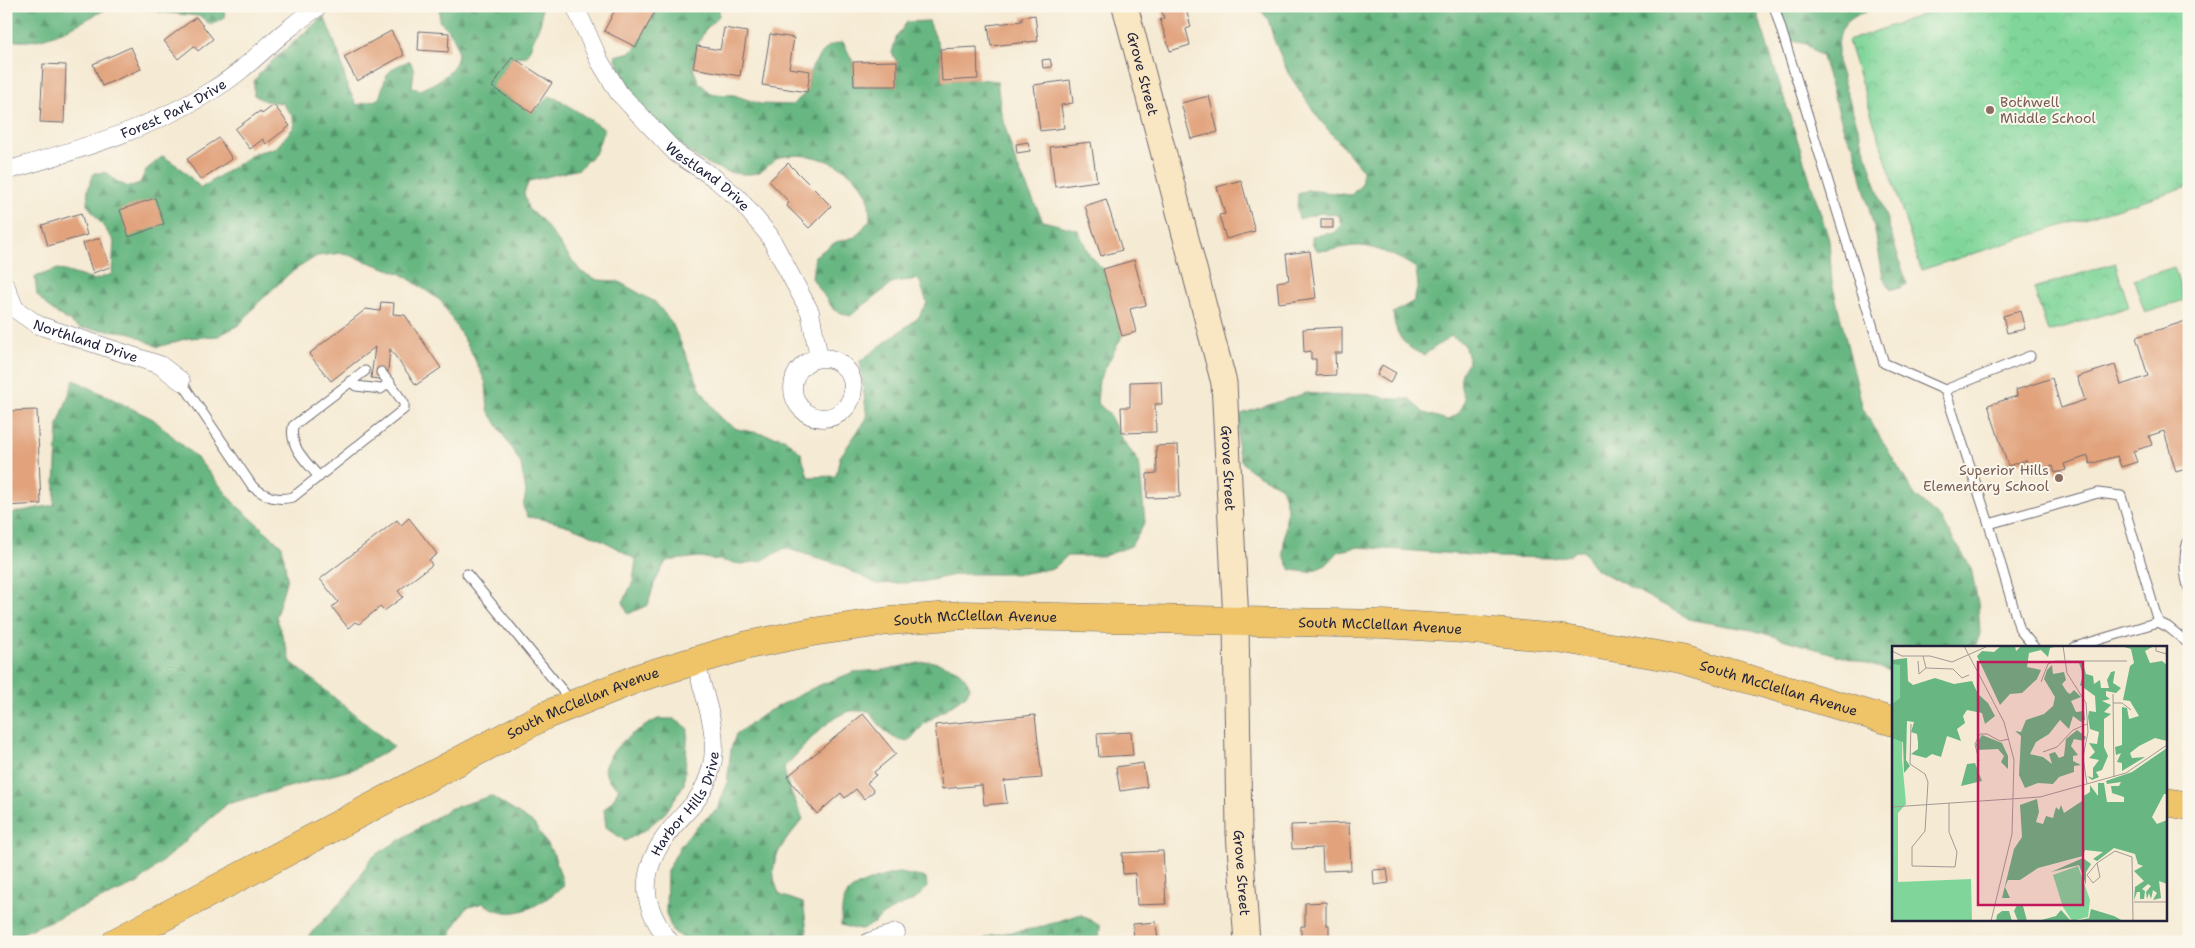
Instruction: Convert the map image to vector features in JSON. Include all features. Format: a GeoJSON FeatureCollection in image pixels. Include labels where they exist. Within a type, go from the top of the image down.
{"type":"FeatureCollection","features":[{"type":"Feature","properties":{"kind":"main road","name":"Grove Street"},"geometry":{"type":"LineString","coordinates":[[1125,6],[1224,384],[1236,621],[1239,833],[1247,942]]}},
{"type":"Feature","properties":{"kind":"main road","name":"South McClellan Avenue"},"geometry":{"type":"LineString","coordinates":[[116,942],[546,715],[572,704],[641,677],[694,660],[812,632],[889,621],[962,615],[1383,624],[1557,638],[1681,659],[1892,721]]}},
{"type":"Feature","properties":{"kind":"main road"},"geometry":{"type":"LineString","coordinates":[[2168,802],[2189,806]]}},
{"type":"Feature","properties":{"kind":"street","name":"Forest Park Drive"},"geometry":{"type":"LineString","coordinates":[[6,171],[106,141],[163,118],[212,91],[319,6]]}},
{"type":"Feature","properties":{"kind":"street","name":"Westland Drive"},"geometry":{"type":"LineString","coordinates":[[575,6],[599,60],[619,93],[676,153],[713,177],[738,198],[769,234],[810,312],[819,358]]}},
{"type":"Feature","properties":{"kind":"street","name":"Northland Drive"},"geometry":{"type":"LineString","coordinates":[[6,287],[10,313],[38,325],[160,365],[181,381]]}},
{"type":"Feature","properties":{"kind":"street","name":"Harbor Hills Drive"},"geometry":{"type":"LineString","coordinates":[[670,942],[658,926],[649,907],[646,887],[651,864],[663,840],[692,808],[704,789],[712,767],[715,750],[712,727],[694,660]]}},
{"type":"Feature","properties":{"kind":"lane"},"geometry":{"type":"LineString","coordinates":[[1774,6],[1884,363],[1946,390],[2030,356]]}},
{"type":"Feature","properties":{"kind":"lane"},"geometry":{"type":"LineString","coordinates":[[319,477],[295,447],[293,441],[294,426],[365,370]]}},
{"type":"Feature","properties":{"kind":"lane"},"geometry":{"type":"LineString","coordinates":[[181,381],[240,471],[253,487],[266,497],[280,500],[293,497],[404,409],[404,404],[381,372]]}},
{"type":"Feature","properties":{"kind":"lane"},"geometry":{"type":"LineString","coordinates":[[350,381],[356,386],[381,389],[390,382]]}},
{"type":"Feature","properties":{"kind":"lane"},"geometry":{"type":"LineString","coordinates":[[1946,390],[1989,524],[2020,630],[2033,646]]}},
{"type":"Feature","properties":{"kind":"lane"},"geometry":{"type":"LineString","coordinates":[[1989,524],[2098,493],[2121,496],[2158,622]]}},
{"type":"Feature","properties":{"kind":"lane"},"geometry":{"type":"LineString","coordinates":[[2189,539],[2185,558],[2185,579],[2189,589]]}},
{"type":"Feature","properties":{"kind":"lane"},"geometry":{"type":"LineString","coordinates":[[467,574],[572,704]]}},
{"type":"Feature","properties":{"kind":"lane"},"geometry":{"type":"LineString","coordinates":[[2079,646],[2158,622],[2168,627],[2189,644]]}},
{"type":"Feature","properties":{"kind":"green space"},"geometry":{"type":"Polygon","coordinates":[[[12,6],[113,6],[63,31],[37,40],[24,41],[10,40],[8,27],[12,6]]]}},
{"type":"Feature","properties":{"kind":"green space"},"geometry":{"type":"Polygon","coordinates":[[[141,6],[225,6],[224,18],[211,25],[200,16],[159,12],[141,6]]]}},
{"type":"Feature","properties":{"kind":"green space"},"geometry":{"type":"Polygon","coordinates":[[[440,6],[541,6],[541,21],[527,56],[512,57],[493,87],[532,113],[549,96],[560,100],[604,129],[596,152],[579,169],[529,181],[524,193],[528,209],[541,219],[581,272],[598,280],[617,281],[655,302],[672,323],[701,390],[721,419],[737,429],[784,438],[801,453],[808,477],[836,476],[840,457],[867,418],[860,361],[918,318],[927,303],[919,279],[894,282],[850,316],[834,310],[812,278],[815,256],[836,242],[855,237],[870,220],[868,197],[861,184],[852,175],[830,162],[805,156],[781,157],[762,171],[754,174],[733,173],[714,166],[695,156],[661,128],[633,93],[615,56],[631,52],[636,47],[658,6],[719,6],[719,16],[705,30],[697,46],[693,68],[698,81],[711,94],[734,95],[760,104],[792,105],[807,92],[810,71],[819,56],[829,46],[843,42],[853,62],[854,86],[897,86],[897,62],[892,53],[896,38],[907,22],[929,21],[940,49],[942,81],[978,79],[997,81],[1001,113],[1016,164],[1043,221],[1078,230],[1089,254],[1103,269],[1122,336],[1099,380],[1097,402],[1109,414],[1121,438],[1139,462],[1145,522],[1131,546],[1104,556],[1067,556],[1054,568],[1020,574],[960,574],[921,582],[877,584],[835,563],[785,548],[761,561],[741,564],[699,557],[666,561],[654,584],[648,605],[628,614],[623,602],[633,582],[636,560],[585,532],[543,519],[528,517],[523,507],[526,492],[521,464],[488,410],[486,383],[470,349],[441,301],[402,274],[343,253],[317,256],[290,273],[258,303],[239,325],[218,336],[188,338],[158,347],[129,332],[80,328],[50,309],[37,295],[35,277],[58,269],[94,280],[112,274],[114,241],[87,204],[88,189],[94,173],[107,173],[116,181],[128,187],[140,183],[146,170],[163,156],[182,169],[201,188],[255,153],[276,148],[294,127],[293,117],[282,103],[265,101],[254,95],[254,81],[265,67],[324,16],[339,54],[347,86],[357,105],[379,99],[391,70],[410,61],[414,70],[412,87],[421,90],[447,74],[457,60],[458,54],[455,41],[439,21],[440,6]]]}},
{"type":"Feature","properties":{"kind":"green space"},"geometry":{"type":"Polygon","coordinates":[[[1222,6],[1755,6],[1829,240],[1832,283],[1863,409],[1916,497],[1942,520],[1971,568],[1978,603],[1980,634],[1975,646],[1892,646],[1892,671],[1752,630],[1692,620],[1596,569],[1583,551],[1575,551],[1570,555],[1553,558],[1497,557],[1359,547],[1339,551],[1326,565],[1309,572],[1291,570],[1283,555],[1287,507],[1282,487],[1256,474],[1242,461],[1237,443],[1241,414],[1306,393],[1342,396],[1361,393],[1393,399],[1410,399],[1424,413],[1447,420],[1458,414],[1465,399],[1461,389],[1461,375],[1469,362],[1464,344],[1451,336],[1424,355],[1405,344],[1401,339],[1393,313],[1414,301],[1418,285],[1416,268],[1397,257],[1373,248],[1355,246],[1317,250],[1312,244],[1312,236],[1334,233],[1341,226],[1339,215],[1321,213],[1299,219],[1297,209],[1298,194],[1307,190],[1351,195],[1362,184],[1362,169],[1319,119],[1288,73],[1274,40],[1268,19],[1259,8],[1238,10],[1222,6]]]}},
{"type":"Feature","properties":{"kind":"green space"},"geometry":{"type":"Polygon","coordinates":[[[1777,6],[1877,6],[1856,16],[1844,26],[1839,41],[1838,64],[1907,284],[1900,288],[1891,289],[1883,277],[1876,236],[1854,147],[1845,133],[1822,57],[1806,44],[1788,40],[1777,6]]]}},
{"type":"Feature","properties":{"kind":"green space","name":"Bothwell Middle School"},"geometry":{"type":"Polygon","coordinates":[[[1947,6],[2189,6],[2189,186],[1921,270],[1848,41],[1947,6]]]}},
{"type":"Feature","properties":{"kind":"green space"},"geometry":{"type":"Polygon","coordinates":[[[2115,263],[2129,307],[2048,332],[2034,288],[2115,263]]]}},
{"type":"Feature","properties":{"kind":"green space"},"geometry":{"type":"Polygon","coordinates":[[[2174,267],[2184,300],[2145,313],[2134,280],[2174,267]]]}},
{"type":"Feature","properties":{"kind":"green space"},"geometry":{"type":"Polygon","coordinates":[[[74,380],[153,419],[197,458],[236,505],[282,546],[287,578],[276,616],[291,662],[394,747],[354,769],[227,804],[138,883],[6,940],[6,514],[54,505],[58,425],[74,380]]]}},
{"type":"Feature","properties":{"kind":"green space"},"geometry":{"type":"Polygon","coordinates":[[[929,661],[954,668],[963,675],[970,687],[966,695],[924,724],[908,742],[901,741],[890,735],[870,712],[850,711],[840,715],[823,727],[784,767],[789,787],[803,819],[782,845],[778,854],[775,863],[775,883],[780,895],[803,903],[807,930],[804,942],[686,942],[672,930],[666,913],[667,871],[682,843],[705,819],[717,810],[727,784],[731,749],[736,734],[767,712],[815,687],[854,672],[884,670],[929,661]]]}},
{"type":"Feature","properties":{"kind":"green space"},"geometry":{"type":"Polygon","coordinates":[[[658,719],[674,719],[688,728],[684,784],[666,812],[645,830],[625,841],[606,827],[604,809],[613,800],[619,788],[608,780],[604,768],[613,751],[619,745],[633,733],[658,719]]]}},
{"type":"Feature","properties":{"kind":"green space"},"geometry":{"type":"Polygon","coordinates":[[[491,796],[534,824],[554,855],[564,886],[535,906],[525,910],[505,912],[483,903],[466,908],[452,930],[451,942],[303,942],[351,891],[371,858],[449,809],[491,796]]]}},
{"type":"Feature","properties":{"kind":"green space"},"geometry":{"type":"Polygon","coordinates":[[[899,873],[926,878],[927,887],[913,901],[888,912],[865,928],[856,929],[841,925],[843,904],[848,893],[872,880],[899,873]]]}},
{"type":"Feature","properties":{"kind":"green space"},"geometry":{"type":"Polygon","coordinates":[[[1080,914],[1100,926],[1099,942],[978,942],[993,935],[1038,928],[1080,914]]]}},
{"type":"Feature","properties":{"kind":"building"},"geometry":{"type":"Polygon","coordinates":[[[617,6],[658,6],[636,47],[604,31],[617,6]]]}},
{"type":"Feature","properties":{"kind":"building"},"geometry":{"type":"Polygon","coordinates":[[[1160,6],[1185,6],[1191,27],[1186,29],[1190,45],[1170,51],[1160,19],[1164,18],[1160,6]]]}},
{"type":"Feature","properties":{"kind":"building"},"geometry":{"type":"Polygon","coordinates":[[[1035,15],[1038,41],[991,46],[988,25],[1022,21],[1022,17],[1035,15]]]}},
{"type":"Feature","properties":{"kind":"building"},"geometry":{"type":"Polygon","coordinates":[[[196,17],[213,39],[198,51],[194,46],[178,59],[164,41],[196,17]]]}},
{"type":"Feature","properties":{"kind":"building"},"geometry":{"type":"Polygon","coordinates":[[[724,28],[747,32],[740,76],[693,68],[697,46],[720,50],[724,28]]]}},
{"type":"Feature","properties":{"kind":"building"},"geometry":{"type":"Polygon","coordinates":[[[391,31],[404,55],[357,81],[344,57],[391,31]]]}},
{"type":"Feature","properties":{"kind":"building"},"geometry":{"type":"Polygon","coordinates":[[[419,31],[449,33],[448,52],[418,50],[419,31]]]}},
{"type":"Feature","properties":{"kind":"building"},"geometry":{"type":"Polygon","coordinates":[[[770,34],[794,38],[789,68],[810,71],[807,92],[762,85],[770,34]]]}},
{"type":"Feature","properties":{"kind":"building"},"geometry":{"type":"Polygon","coordinates":[[[131,47],[141,69],[102,86],[93,64],[131,47]]]}},
{"type":"Feature","properties":{"kind":"building"},"geometry":{"type":"Polygon","coordinates":[[[977,47],[978,79],[942,81],[940,49],[977,47]]]}},
{"type":"Feature","properties":{"kind":"building"},"geometry":{"type":"Polygon","coordinates":[[[512,57],[552,83],[532,113],[492,87],[512,57]]]}},
{"type":"Feature","properties":{"kind":"building"},"geometry":{"type":"Polygon","coordinates":[[[1050,59],[1052,67],[1043,68],[1042,60],[1050,59]]]}},
{"type":"Feature","properties":{"kind":"building"},"geometry":{"type":"Polygon","coordinates":[[[897,61],[897,86],[854,86],[853,62],[897,61]]]}},
{"type":"Feature","properties":{"kind":"building"},"geometry":{"type":"Polygon","coordinates":[[[43,64],[66,65],[64,123],[40,122],[43,64]]]}},
{"type":"Feature","properties":{"kind":"building"},"geometry":{"type":"Polygon","coordinates":[[[1070,80],[1073,103],[1061,105],[1064,128],[1040,131],[1034,85],[1070,80]]]}},
{"type":"Feature","properties":{"kind":"building"},"geometry":{"type":"Polygon","coordinates":[[[1209,96],[1218,132],[1191,139],[1181,103],[1209,96]]]}},
{"type":"Feature","properties":{"kind":"building"},"geometry":{"type":"Polygon","coordinates":[[[274,105],[290,126],[266,144],[263,139],[250,149],[235,129],[260,111],[262,114],[274,105]]]}},
{"type":"Feature","properties":{"kind":"building"},"geometry":{"type":"Polygon","coordinates":[[[219,138],[232,159],[200,180],[187,159],[219,138]]]}},
{"type":"Feature","properties":{"kind":"building"},"geometry":{"type":"Polygon","coordinates":[[[1028,142],[1030,151],[1017,153],[1016,144],[1028,142]]]}},
{"type":"Feature","properties":{"kind":"building"},"geometry":{"type":"Polygon","coordinates":[[[1091,142],[1097,181],[1055,187],[1050,147],[1091,142]]]}},
{"type":"Feature","properties":{"kind":"building"},"geometry":{"type":"Polygon","coordinates":[[[788,163],[831,206],[809,228],[787,206],[789,202],[769,181],[788,163]]]}},
{"type":"Feature","properties":{"kind":"building"},"geometry":{"type":"Polygon","coordinates":[[[1241,180],[1255,231],[1226,239],[1219,215],[1225,214],[1217,187],[1241,180]]]}},
{"type":"Feature","properties":{"kind":"building"},"geometry":{"type":"Polygon","coordinates":[[[155,198],[164,224],[129,237],[120,210],[155,198]]]}},
{"type":"Feature","properties":{"kind":"building"},"geometry":{"type":"Polygon","coordinates":[[[1106,199],[1122,250],[1101,256],[1085,206],[1106,199]]]}},
{"type":"Feature","properties":{"kind":"building"},"geometry":{"type":"Polygon","coordinates":[[[81,213],[87,235],[48,246],[42,225],[81,213]]]}},
{"type":"Feature","properties":{"kind":"building"},"geometry":{"type":"Polygon","coordinates":[[[1321,219],[1333,219],[1333,228],[1321,228],[1321,219]]]}},
{"type":"Feature","properties":{"kind":"building"},"geometry":{"type":"Polygon","coordinates":[[[100,238],[110,267],[93,273],[83,243],[100,238]]]}},
{"type":"Feature","properties":{"kind":"building"},"geometry":{"type":"Polygon","coordinates":[[[1310,251],[1316,298],[1279,303],[1277,282],[1289,280],[1286,254],[1310,251]]]}},
{"type":"Feature","properties":{"kind":"building"},"geometry":{"type":"Polygon","coordinates":[[[1134,260],[1146,305],[1130,309],[1136,332],[1122,336],[1103,269],[1134,260]]]}},
{"type":"Feature","properties":{"kind":"building"},"geometry":{"type":"Polygon","coordinates":[[[381,302],[394,303],[393,314],[405,315],[441,368],[416,385],[390,349],[387,380],[371,378],[375,347],[331,381],[309,354],[366,309],[380,311],[381,302]]]}},
{"type":"Feature","properties":{"kind":"building"},"geometry":{"type":"Polygon","coordinates":[[[2020,311],[2025,329],[2007,333],[2003,316],[2020,311]]]}},
{"type":"Feature","properties":{"kind":"building","name":"Superior Hills Elementary School"},"geometry":{"type":"Polygon","coordinates":[[[2189,320],[2189,468],[2176,472],[2164,431],[2149,436],[2152,445],[2133,451],[2137,462],[2121,467],[2117,456],[2090,464],[2088,456],[2064,464],[2066,470],[2055,473],[2053,466],[2030,473],[2026,460],[2008,466],[1988,405],[2017,396],[2016,390],[2052,378],[2061,408],[2085,400],[2077,377],[2115,365],[2121,385],[2148,376],[2136,337],[2189,320]]]}},
{"type":"Feature","properties":{"kind":"building"},"geometry":{"type":"Polygon","coordinates":[[[1342,327],[1342,353],[1335,353],[1336,375],[1316,376],[1316,359],[1311,359],[1311,351],[1304,352],[1303,329],[1342,327]]]}},
{"type":"Feature","properties":{"kind":"building"},"geometry":{"type":"Polygon","coordinates":[[[1382,365],[1396,373],[1390,383],[1377,375],[1382,365]]]}},
{"type":"Feature","properties":{"kind":"building"},"geometry":{"type":"Polygon","coordinates":[[[1161,381],[1162,404],[1155,404],[1156,432],[1122,433],[1121,407],[1130,407],[1130,382],[1161,381]]]}},
{"type":"Feature","properties":{"kind":"building"},"geometry":{"type":"Polygon","coordinates":[[[37,410],[41,504],[6,506],[6,411],[37,410]]]}},
{"type":"Feature","properties":{"kind":"building"},"geometry":{"type":"Polygon","coordinates":[[[1178,445],[1180,497],[1147,498],[1147,474],[1157,473],[1156,446],[1178,445]]]}},
{"type":"Feature","properties":{"kind":"building"},"geometry":{"type":"Polygon","coordinates":[[[409,518],[437,554],[429,560],[432,565],[398,591],[403,597],[384,611],[380,607],[359,624],[355,622],[348,628],[332,607],[338,602],[320,579],[397,520],[401,525],[409,518]]]}},
{"type":"Feature","properties":{"kind":"building"},"geometry":{"type":"Polygon","coordinates":[[[863,714],[896,754],[874,772],[876,775],[867,783],[874,791],[864,799],[856,789],[845,798],[841,793],[817,814],[787,777],[863,714]]]}},
{"type":"Feature","properties":{"kind":"building"},"geometry":{"type":"Polygon","coordinates":[[[1035,715],[1042,778],[1004,781],[1007,803],[984,805],[982,785],[942,789],[935,725],[1035,715]]]}},
{"type":"Feature","properties":{"kind":"building"},"geometry":{"type":"Polygon","coordinates":[[[1131,732],[1133,755],[1099,757],[1097,734],[1131,732]]]}},
{"type":"Feature","properties":{"kind":"building"},"geometry":{"type":"Polygon","coordinates":[[[1143,763],[1147,787],[1120,791],[1116,767],[1143,763]]]}},
{"type":"Feature","properties":{"kind":"building"},"geometry":{"type":"Polygon","coordinates":[[[1349,823],[1351,870],[1323,871],[1322,848],[1292,849],[1291,825],[1349,823]]]}},
{"type":"Feature","properties":{"kind":"building"},"geometry":{"type":"Polygon","coordinates":[[[1163,851],[1166,904],[1137,905],[1135,873],[1123,874],[1122,853],[1163,851]]]}},
{"type":"Feature","properties":{"kind":"building"},"geometry":{"type":"Polygon","coordinates":[[[1387,869],[1389,883],[1374,885],[1373,870],[1387,869]]]}},
{"type":"Feature","properties":{"kind":"building"},"geometry":{"type":"Polygon","coordinates":[[[1326,902],[1326,925],[1329,925],[1329,942],[1301,942],[1301,926],[1305,926],[1305,903],[1326,902]]]}},
{"type":"Feature","properties":{"kind":"building"},"geometry":{"type":"Polygon","coordinates":[[[1156,922],[1158,942],[1134,942],[1133,924],[1156,922]]]}},
{"type":"Feature","properties":{"kind":"place","name":"Bothwell Middle School"},"geometry":{"type":"Point","coordinates":[1990,110]}},
{"type":"Feature","properties":{"kind":"place","name":"Superior Hills Elementary School"},"geometry":{"type":"Point","coordinates":[2059,478]}}]}
